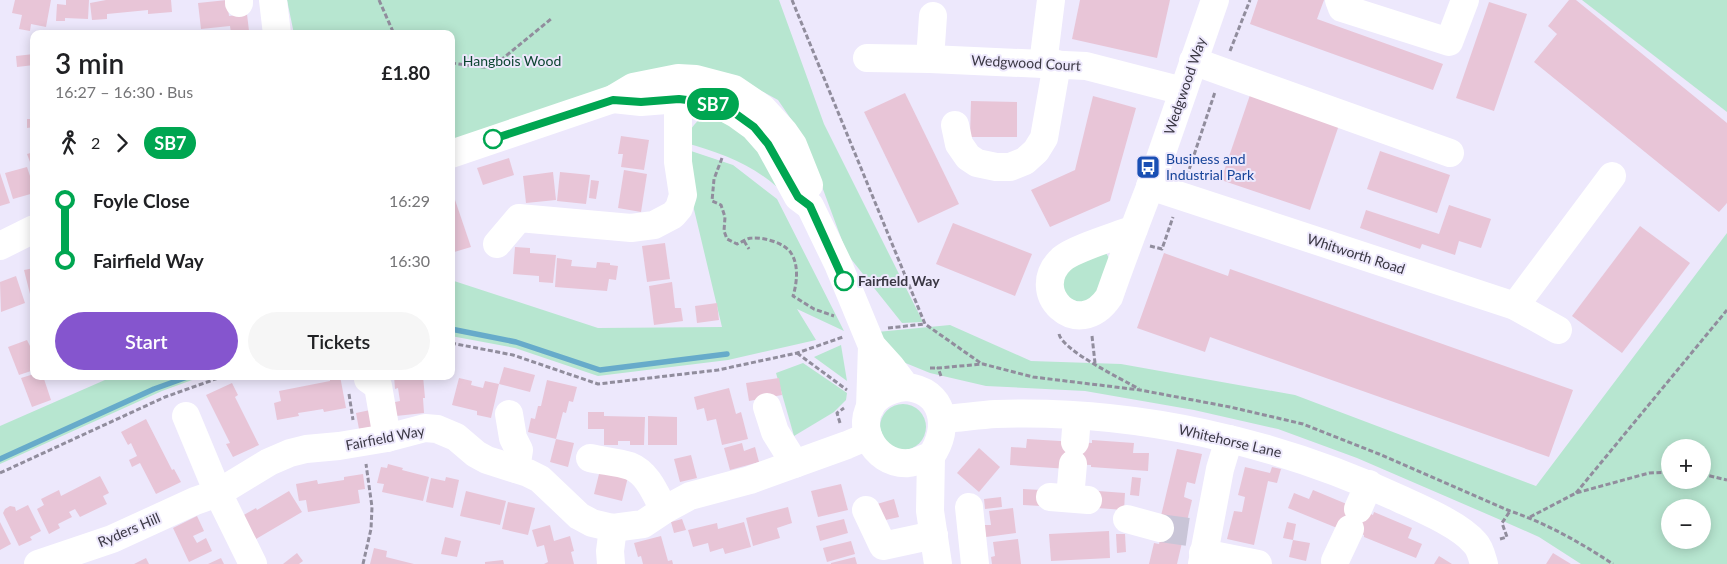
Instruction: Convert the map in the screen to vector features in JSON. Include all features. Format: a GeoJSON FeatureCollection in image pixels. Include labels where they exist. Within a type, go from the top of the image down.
{"type":"FeatureCollection","features":[{"type":"Feature","properties":{"kind":"street"},"geometry":{"type":"LineString","coordinates":[[273,0],[277,30]]}},
{"type":"Feature","properties":{"kind":"street"},"geometry":{"type":"LineString","coordinates":[[955,126],[959,144],[968,157],[977,163],[996,167],[1010,167],[1025,162],[1036,151],[1044,138],[1050,64],[1051,0]]}},
{"type":"Feature","properties":{"kind":"street","name":"Wedgwood Way"},"geometry":{"type":"LineString","coordinates":[[1132,234],[1215,0]]}},
{"type":"Feature","properties":{"kind":"street"},"geometry":{"type":"LineString","coordinates":[[1339,0],[1342,8],[1449,42],[1465,0]]}},
{"type":"Feature","properties":{"kind":"street"},"geometry":{"type":"LineString","coordinates":[[930,59],[933,16]]}},
{"type":"Feature","properties":{"kind":"street","name":"Wedgwood Court"},"geometry":{"type":"LineString","coordinates":[[866,58],[1086,66],[1183,91]]}},
{"type":"Feature","properties":{"kind":"street"},"geometry":{"type":"LineString","coordinates":[[1194,61],[1450,153]]}},
{"type":"Feature","properties":{"kind":"street"},"geometry":{"type":"LineString","coordinates":[[497,244],[515,209],[631,228],[654,225],[673,215],[679,208],[683,194],[678,162],[678,88]]}},
{"type":"Feature","properties":{"kind":"street"},"geometry":{"type":"LineString","coordinates":[[455,153],[613,100],[641,102],[678,88],[725,108],[754,127],[774,153],[798,197],[810,206],[838,264],[868,338],[906,387]]}},
{"type":"Feature","properties":{"kind":"street"},"geometry":{"type":"LineString","coordinates":[[1515,306],[1612,176]]}},
{"type":"Feature","properties":{"kind":"street","name":"Whitworth Road"},"geometry":{"type":"LineString","coordinates":[[1150,186],[1515,306],[1558,330]]}},
{"type":"Feature","properties":{"kind":"street"},"geometry":{"type":"LineString","coordinates":[[0,246],[30,231]]}},
{"type":"Feature","properties":{"kind":"street"},"geometry":{"type":"LineString","coordinates":[[868,338],[860,400],[868,436],[875,450],[885,458],[896,463],[911,463],[931,456]]}},
{"type":"Feature","properties":{"kind":"street"},"geometry":{"type":"LineString","coordinates":[[359,386],[378,386],[387,438]]}},
{"type":"Feature","properties":{"kind":"street"},"geometry":{"type":"LineString","coordinates":[[860,400],[878,397],[890,390],[906,387],[916,388],[927,394],[937,404],[943,419],[942,436],[931,456],[932,523],[938,564]]}},
{"type":"Feature","properties":{"kind":"street"},"geometry":{"type":"LineString","coordinates":[[767,407],[776,432],[795,464]]}},
{"type":"Feature","properties":{"kind":"street"},"geometry":{"type":"LineString","coordinates":[[509,414],[513,438],[519,450],[516,469]]}},
{"type":"Feature","properties":{"kind":"street","name":"Whitehorse Lane"},"geometry":{"type":"LineString","coordinates":[[943,419],[994,414],[1037,414],[1075,441],[1140,422],[1199,432],[1286,454],[1359,507],[1445,521],[1476,544],[1484,564]]}},
{"type":"Feature","properties":{"kind":"street"},"geometry":{"type":"LineString","coordinates":[[186,416],[218,493],[253,564]]}},
{"type":"Feature","properties":{"kind":"street","name":"Fairfield Way"},"geometry":{"type":"LineString","coordinates":[[218,493],[269,462],[290,453],[306,449],[387,438],[425,428],[437,429],[456,437],[476,454],[487,460],[528,472],[540,479],[579,516],[592,524],[613,528],[644,524],[664,510],[690,496],[750,480],[868,436]]}},
{"type":"Feature","properties":{"kind":"street"},"geometry":{"type":"LineString","coordinates":[[1229,439],[1200,546],[1258,564]]}},
{"type":"Feature","properties":{"kind":"street"},"geometry":{"type":"LineString","coordinates":[[1070,498],[1075,441]]}},
{"type":"Feature","properties":{"kind":"street"},"geometry":{"type":"LineString","coordinates":[[590,458],[631,466],[650,483],[664,510]]}},
{"type":"Feature","properties":{"kind":"street"},"geometry":{"type":"LineString","coordinates":[[896,463],[932,523]]}},
{"type":"Feature","properties":{"kind":"street","name":"Ryders Hill"},"geometry":{"type":"LineString","coordinates":[[50,562],[112,539],[194,501],[218,493]]}},
{"type":"Feature","properties":{"kind":"street"},"geometry":{"type":"LineString","coordinates":[[969,507],[975,564]]}},
{"type":"Feature","properties":{"kind":"street"},"geometry":{"type":"LineString","coordinates":[[1331,560],[1359,507]]}},
{"type":"Feature","properties":{"kind":"street"},"geometry":{"type":"LineString","coordinates":[[866,510],[883,546],[932,523]]}},
{"type":"Feature","properties":{"kind":"street"},"geometry":{"type":"LineString","coordinates":[[1127,519],[1160,528]]}},
{"type":"Feature","properties":{"kind":"street"},"geometry":{"type":"LineString","coordinates":[[611,564],[610,551],[613,528]]}},
{"type":"Feature","properties":{"kind":"path"},"geometry":{"type":"LineString","coordinates":[[379,0],[392,30]]}},
{"type":"Feature","properties":{"kind":"path"},"geometry":{"type":"LineString","coordinates":[[792,0],[925,324],[983,364],[938,368],[941,377]]}},
{"type":"Feature","properties":{"kind":"path"},"geometry":{"type":"LineString","coordinates":[[1132,234],[1162,249],[1222,72],[1250,0]]}},
{"type":"Feature","properties":{"kind":"path"},"geometry":{"type":"LineString","coordinates":[[455,64],[491,68],[551,19]]}},
{"type":"Feature","properties":{"kind":"path"},"geometry":{"type":"LineString","coordinates":[[722,158],[714,179],[712,201],[721,204],[725,217],[724,231],[727,239],[737,244],[752,238],[774,240],[791,252],[796,269],[796,286],[793,296],[814,309],[837,317]]}},
{"type":"Feature","properties":{"kind":"path"},"geometry":{"type":"LineString","coordinates":[[744,241],[749,249]]}},
{"type":"Feature","properties":{"kind":"path"},"geometry":{"type":"LineString","coordinates":[[1576,493],[1727,310]]}},
{"type":"Feature","properties":{"kind":"path"},"geometry":{"type":"LineString","coordinates":[[455,344],[513,354],[598,384],[718,370],[925,324]]}},
{"type":"Feature","properties":{"kind":"path"},"geometry":{"type":"LineString","coordinates":[[1053,329],[1059,334],[1060,340],[1077,354],[1140,390]]}},
{"type":"Feature","properties":{"kind":"path"},"geometry":{"type":"LineString","coordinates":[[797,353],[860,400]]}},
{"type":"Feature","properties":{"kind":"path"},"geometry":{"type":"LineString","coordinates":[[0,473],[165,397],[213,380]]}},
{"type":"Feature","properties":{"kind":"path"},"geometry":{"type":"LineString","coordinates":[[359,386],[356,443],[365,456],[372,506],[371,529],[363,564]]}},
{"type":"Feature","properties":{"kind":"path"},"geometry":{"type":"LineString","coordinates":[[1613,564],[1595,552],[1530,517],[1576,493],[1649,473],[1661,472]]}},
{"type":"Feature","properties":{"kind":"path"},"geometry":{"type":"LineString","coordinates":[[1711,476],[1727,480]]}},
{"type":"Feature","properties":{"kind":"green space","name":"Hangbois Wood"},"geometry":{"type":"Polygon","coordinates":[[[287,0],[779,0],[824,124],[923,322],[902,323],[847,254],[804,138],[778,100],[732,75],[455,148],[455,30],[293,30],[287,0]]]}},
{"type":"Feature","properties":{"kind":"green space"},"geometry":{"type":"Polygon","coordinates":[[[1582,0],[1727,0],[1727,112],[1582,0]]]}},
{"type":"Feature","properties":{"kind":"green space"},"geometry":{"type":"Polygon","coordinates":[[[704,116],[750,129],[777,187],[745,165],[710,150],[686,143],[692,128],[704,116]]]}},
{"type":"Feature","properties":{"kind":"green space"},"geometry":{"type":"Polygon","coordinates":[[[691,151],[733,165],[777,199],[844,331],[797,309],[816,340],[728,360],[598,376],[515,348],[455,337],[455,281],[598,328],[722,327],[692,201],[691,151]]]}},
{"type":"Feature","properties":{"kind":"green space"},"geometry":{"type":"Polygon","coordinates":[[[1727,233],[1727,564],[1581,564],[1539,537],[1357,458],[1278,429],[1194,410],[1085,391],[986,386],[930,373],[903,362],[877,332],[950,325],[1031,361],[1121,364],[1295,395],[1536,486],[1727,233]]]}},
{"type":"Feature","properties":{"kind":"green space"},"geometry":{"type":"Polygon","coordinates":[[[1106,253],[1109,258],[1103,279],[1093,298],[1079,302],[1069,298],[1062,287],[1065,274],[1077,264],[1106,253]]]}},
{"type":"Feature","properties":{"kind":"green space"},"geometry":{"type":"Polygon","coordinates":[[[841,345],[847,381],[814,357],[841,345]]]}},
{"type":"Feature","properties":{"kind":"green space"},"geometry":{"type":"Polygon","coordinates":[[[803,363],[847,393],[846,400],[834,412],[794,436],[776,373],[803,363]]]}},
{"type":"Feature","properties":{"kind":"green space"},"geometry":{"type":"Polygon","coordinates":[[[105,380],[192,380],[162,391],[0,464],[0,426],[105,380]]]}},
{"type":"Feature","properties":{"kind":"green space"},"geometry":{"type":"Polygon","coordinates":[[[898,404],[908,404],[922,414],[926,427],[922,440],[916,446],[908,450],[898,450],[884,440],[880,432],[880,422],[890,408],[898,404]]]}},
{"type":"Feature","properties":{"kind":"building"},"geometry":{"type":"Polygon","coordinates":[[[15,0],[51,0],[46,27],[31,24],[30,31],[19,29],[22,15],[12,13],[15,0]]]}},
{"type":"Feature","properties":{"kind":"building"},"geometry":{"type":"Polygon","coordinates":[[[66,0],[89,0],[88,19],[65,18],[65,21],[56,21],[57,4],[66,5],[66,0]]]}},
{"type":"Feature","properties":{"kind":"building"},"geometry":{"type":"Polygon","coordinates":[[[106,0],[171,0],[172,12],[148,14],[148,10],[107,14],[107,19],[92,20],[90,3],[106,0]]]}},
{"type":"Feature","properties":{"kind":"building"},"geometry":{"type":"Polygon","coordinates":[[[227,0],[229,16],[247,14],[249,30],[231,30],[230,26],[201,29],[198,3],[227,0]]]}},
{"type":"Feature","properties":{"kind":"building"},"geometry":{"type":"Polygon","coordinates":[[[1080,0],[1170,0],[1157,58],[1072,39],[1080,0]]]}},
{"type":"Feature","properties":{"kind":"building"},"geometry":{"type":"Polygon","coordinates":[[[1258,0],[1324,0],[1317,19],[1443,64],[1433,90],[1250,24],[1258,0]]]}},
{"type":"Feature","properties":{"kind":"building"},"geometry":{"type":"Polygon","coordinates":[[[1569,0],[1576,0],[1727,123],[1727,203],[1719,212],[1534,62],[1557,34],[1548,26],[1569,0]]]}},
{"type":"Feature","properties":{"kind":"building"},"geometry":{"type":"Polygon","coordinates":[[[1489,2],[1527,14],[1494,111],[1456,98],[1489,2]]]}},
{"type":"Feature","properties":{"kind":"building"},"geometry":{"type":"Polygon","coordinates":[[[30,54],[30,65],[17,67],[16,56],[30,54]]]}},
{"type":"Feature","properties":{"kind":"building"},"geometry":{"type":"Polygon","coordinates":[[[905,93],[959,204],[918,223],[864,112],[905,93]]]}},
{"type":"Feature","properties":{"kind":"building"},"geometry":{"type":"Polygon","coordinates":[[[1250,95],[1339,125],[1310,210],[1221,180],[1250,95]]]}},
{"type":"Feature","properties":{"kind":"building"},"geometry":{"type":"Polygon","coordinates":[[[1093,96],[1136,108],[1110,201],[1050,227],[1031,190],[1075,170],[1093,96]]]}},
{"type":"Feature","properties":{"kind":"building"},"geometry":{"type":"Polygon","coordinates":[[[971,101],[1017,102],[1017,137],[970,137],[971,101]]]}},
{"type":"Feature","properties":{"kind":"building"},"geometry":{"type":"Polygon","coordinates":[[[27,119],[30,119],[30,128],[27,128],[27,119]]]}},
{"type":"Feature","properties":{"kind":"building"},"geometry":{"type":"Polygon","coordinates":[[[621,136],[649,140],[644,170],[621,167],[623,154],[618,154],[621,136]]]}},
{"type":"Feature","properties":{"kind":"building"},"geometry":{"type":"Polygon","coordinates":[[[1380,151],[1450,175],[1437,213],[1367,189],[1380,151]]]}},
{"type":"Feature","properties":{"kind":"building"},"geometry":{"type":"Polygon","coordinates":[[[509,158],[514,175],[483,185],[477,168],[509,158]]]}},
{"type":"Feature","properties":{"kind":"building"},"geometry":{"type":"Polygon","coordinates":[[[27,167],[30,176],[30,194],[13,199],[5,173],[27,167]]]}},
{"type":"Feature","properties":{"kind":"building"},"geometry":{"type":"Polygon","coordinates":[[[624,170],[647,174],[641,212],[618,208],[624,170]]]}},
{"type":"Feature","properties":{"kind":"building"},"geometry":{"type":"Polygon","coordinates":[[[553,172],[556,200],[526,203],[523,176],[553,172]]]}},
{"type":"Feature","properties":{"kind":"building"},"geometry":{"type":"Polygon","coordinates":[[[560,172],[590,175],[586,204],[557,201],[560,172]]]}},
{"type":"Feature","properties":{"kind":"building"},"geometry":{"type":"Polygon","coordinates":[[[0,173],[10,203],[0,206],[0,173]]]}},
{"type":"Feature","properties":{"kind":"building"},"geometry":{"type":"Polygon","coordinates":[[[591,180],[599,181],[596,199],[589,198],[591,180]]]}},
{"type":"Feature","properties":{"kind":"building"},"geometry":{"type":"Polygon","coordinates":[[[455,200],[471,247],[455,252],[455,200]]]}},
{"type":"Feature","properties":{"kind":"building"},"geometry":{"type":"Polygon","coordinates":[[[1449,205],[1491,219],[1481,248],[1459,241],[1455,255],[1422,244],[1420,249],[1360,228],[1366,210],[1439,234],[1449,205]]]}},
{"type":"Feature","properties":{"kind":"building"},"geometry":{"type":"Polygon","coordinates":[[[953,223],[1032,254],[1015,296],[936,264],[953,223]]]}},
{"type":"Feature","properties":{"kind":"building"},"geometry":{"type":"Polygon","coordinates":[[[1640,226],[1690,263],[1622,353],[1572,316],[1640,226]]]}},
{"type":"Feature","properties":{"kind":"building"},"geometry":{"type":"Polygon","coordinates":[[[665,243],[670,279],[647,282],[642,246],[665,243]]]}},
{"type":"Feature","properties":{"kind":"building"},"geometry":{"type":"Polygon","coordinates":[[[515,247],[530,248],[530,253],[556,255],[553,283],[539,282],[539,276],[513,274],[515,247]]]}},
{"type":"Feature","properties":{"kind":"building"},"geometry":{"type":"Polygon","coordinates":[[[1164,253],[1228,276],[1230,269],[1573,390],[1549,457],[1210,337],[1205,352],[1137,328],[1164,253]]]}},
{"type":"Feature","properties":{"kind":"building"},"geometry":{"type":"Polygon","coordinates":[[[557,258],[572,260],[571,266],[596,268],[597,262],[610,263],[610,265],[618,266],[616,280],[609,279],[607,291],[555,287],[557,258]]]}},
{"type":"Feature","properties":{"kind":"building"},"geometry":{"type":"Polygon","coordinates":[[[30,269],[30,294],[24,270],[30,269]]]}},
{"type":"Feature","properties":{"kind":"building"},"geometry":{"type":"Polygon","coordinates":[[[16,276],[25,303],[1,312],[0,282],[16,276]]]}},
{"type":"Feature","properties":{"kind":"building"},"geometry":{"type":"Polygon","coordinates":[[[672,282],[675,308],[681,308],[683,321],[654,325],[649,286],[672,282]]]}},
{"type":"Feature","properties":{"kind":"building"},"geometry":{"type":"Polygon","coordinates":[[[717,303],[719,320],[697,323],[695,306],[717,303]]]}},
{"type":"Feature","properties":{"kind":"building"},"geometry":{"type":"Polygon","coordinates":[[[27,340],[30,346],[30,371],[19,375],[8,347],[27,340]]]}},
{"type":"Feature","properties":{"kind":"building"},"geometry":{"type":"Polygon","coordinates":[[[504,367],[535,375],[530,392],[499,384],[504,367]]]}},
{"type":"Feature","properties":{"kind":"building"},"geometry":{"type":"Polygon","coordinates":[[[30,375],[30,380],[44,380],[51,400],[32,407],[21,378],[30,375]]]}},
{"type":"Feature","properties":{"kind":"building"},"geometry":{"type":"Polygon","coordinates":[[[459,378],[472,381],[471,385],[483,388],[485,381],[499,384],[491,418],[477,415],[477,411],[452,405],[459,378]]]}},
{"type":"Feature","properties":{"kind":"building"},"geometry":{"type":"Polygon","coordinates":[[[779,378],[782,395],[749,401],[746,383],[779,378]]]}},
{"type":"Feature","properties":{"kind":"building"},"geometry":{"type":"Polygon","coordinates":[[[341,380],[346,408],[324,412],[323,409],[298,413],[299,416],[277,420],[274,403],[281,401],[279,391],[341,380]]]}},
{"type":"Feature","properties":{"kind":"building"},"geometry":{"type":"Polygon","coordinates":[[[394,380],[423,380],[424,413],[396,416],[395,402],[400,401],[398,388],[395,389],[394,380]]]}},
{"type":"Feature","properties":{"kind":"building"},"geometry":{"type":"Polygon","coordinates":[[[547,380],[577,387],[573,402],[569,401],[566,413],[563,412],[556,439],[528,432],[531,418],[535,419],[538,406],[541,406],[547,380]]]}},
{"type":"Feature","properties":{"kind":"building"},"geometry":{"type":"Polygon","coordinates":[[[232,383],[238,395],[235,397],[259,445],[233,457],[226,444],[230,443],[206,395],[232,383]]]}},
{"type":"Feature","properties":{"kind":"building"},"geometry":{"type":"Polygon","coordinates":[[[729,388],[736,414],[741,412],[748,439],[722,445],[716,419],[707,421],[704,408],[697,410],[694,397],[729,388]]]}},
{"type":"Feature","properties":{"kind":"building"},"geometry":{"type":"Polygon","coordinates":[[[375,409],[378,426],[359,429],[356,413],[375,409]]]}},
{"type":"Feature","properties":{"kind":"building"},"geometry":{"type":"Polygon","coordinates":[[[588,412],[604,412],[604,416],[645,417],[644,445],[630,445],[630,441],[618,441],[618,445],[604,445],[604,429],[588,429],[588,412]]]}},
{"type":"Feature","properties":{"kind":"building"},"geometry":{"type":"Polygon","coordinates":[[[648,416],[677,417],[677,445],[648,445],[648,416]]]}},
{"type":"Feature","properties":{"kind":"building"},"geometry":{"type":"Polygon","coordinates":[[[146,419],[172,470],[174,469],[181,482],[156,494],[140,463],[132,467],[129,460],[137,456],[131,443],[128,445],[121,432],[146,419]]]}},
{"type":"Feature","properties":{"kind":"building"},"geometry":{"type":"Polygon","coordinates":[[[556,439],[574,443],[568,467],[550,462],[556,439]]]}},
{"type":"Feature","properties":{"kind":"building"},"geometry":{"type":"Polygon","coordinates":[[[1027,439],[1092,443],[1092,440],[1134,443],[1133,453],[1149,453],[1148,471],[1069,464],[1069,469],[1010,465],[1011,447],[1026,448],[1027,439]]]}},
{"type":"Feature","properties":{"kind":"building"},"geometry":{"type":"Polygon","coordinates":[[[742,443],[744,451],[755,447],[759,462],[730,470],[724,448],[742,443]]]}},
{"type":"Feature","properties":{"kind":"building"},"geometry":{"type":"Polygon","coordinates":[[[979,448],[1000,467],[979,492],[957,473],[979,448]]]}},
{"type":"Feature","properties":{"kind":"building"},"geometry":{"type":"Polygon","coordinates":[[[1177,449],[1202,454],[1195,484],[1187,482],[1184,497],[1192,500],[1177,564],[1149,564],[1154,543],[1159,544],[1164,522],[1160,520],[1177,449]]]}},
{"type":"Feature","properties":{"kind":"building"},"geometry":{"type":"Polygon","coordinates":[[[691,455],[697,478],[680,482],[674,459],[691,455]]]}},
{"type":"Feature","properties":{"kind":"building"},"geometry":{"type":"Polygon","coordinates":[[[388,464],[429,477],[423,501],[382,492],[384,484],[377,483],[381,467],[387,468],[388,464]]]}},
{"type":"Feature","properties":{"kind":"building"},"geometry":{"type":"Polygon","coordinates":[[[601,466],[629,473],[622,501],[594,494],[601,466]]]}},
{"type":"Feature","properties":{"kind":"building"},"geometry":{"type":"Polygon","coordinates":[[[1245,467],[1270,473],[1272,467],[1281,469],[1277,483],[1268,481],[1254,545],[1227,539],[1234,511],[1242,512],[1245,497],[1238,495],[1245,467]]]}},
{"type":"Feature","properties":{"kind":"building"},"geometry":{"type":"Polygon","coordinates":[[[363,474],[365,489],[358,490],[360,503],[308,512],[306,500],[299,501],[296,484],[317,480],[318,484],[344,480],[344,477],[363,474]]]}},
{"type":"Feature","properties":{"kind":"building"},"geometry":{"type":"Polygon","coordinates":[[[100,476],[109,493],[103,496],[107,504],[80,517],[75,509],[69,512],[72,517],[58,524],[60,528],[49,534],[37,509],[44,505],[41,499],[59,490],[61,496],[100,476]]]}},
{"type":"Feature","properties":{"kind":"building"},"geometry":{"type":"Polygon","coordinates":[[[446,477],[459,480],[453,508],[426,502],[431,478],[445,481],[446,477]]]}},
{"type":"Feature","properties":{"kind":"building"},"geometry":{"type":"Polygon","coordinates":[[[1132,477],[1141,478],[1139,496],[1130,495],[1132,477]]]}},
{"type":"Feature","properties":{"kind":"building"},"geometry":{"type":"Polygon","coordinates":[[[841,484],[848,510],[818,517],[811,491],[841,484]]]}},
{"type":"Feature","properties":{"kind":"building"},"geometry":{"type":"Polygon","coordinates":[[[1023,489],[1041,490],[1041,506],[1023,505],[1023,489]]]}},
{"type":"Feature","properties":{"kind":"building"},"geometry":{"type":"Polygon","coordinates":[[[1313,490],[1373,515],[1374,512],[1412,528],[1408,538],[1422,544],[1416,558],[1344,527],[1342,530],[1288,508],[1294,493],[1309,499],[1313,490]]]}},
{"type":"Feature","properties":{"kind":"building"},"geometry":{"type":"Polygon","coordinates":[[[289,491],[302,512],[256,539],[242,516],[256,508],[257,510],[289,491]]]}},
{"type":"Feature","properties":{"kind":"building"},"geometry":{"type":"Polygon","coordinates":[[[466,491],[506,501],[500,525],[460,516],[466,491]]]}},
{"type":"Feature","properties":{"kind":"building"},"geometry":{"type":"Polygon","coordinates":[[[1098,491],[1125,493],[1124,510],[1097,508],[1098,491]]]}},
{"type":"Feature","properties":{"kind":"building"},"geometry":{"type":"Polygon","coordinates":[[[1001,497],[1002,507],[985,509],[984,499],[1001,497]]]}},
{"type":"Feature","properties":{"kind":"building"},"geometry":{"type":"Polygon","coordinates":[[[894,499],[899,517],[881,521],[877,504],[894,499]]]}},
{"type":"Feature","properties":{"kind":"building"},"geometry":{"type":"Polygon","coordinates":[[[508,502],[535,508],[528,535],[502,529],[508,502]]]}},
{"type":"Feature","properties":{"kind":"building"},"geometry":{"type":"Polygon","coordinates":[[[28,505],[41,531],[30,537],[32,540],[19,546],[3,513],[10,506],[15,507],[16,511],[28,505]]]}},
{"type":"Feature","properties":{"kind":"building"},"geometry":{"type":"Polygon","coordinates":[[[788,507],[792,523],[777,528],[780,538],[753,546],[746,518],[788,507]]]}},
{"type":"Feature","properties":{"kind":"building"},"geometry":{"type":"Polygon","coordinates":[[[1013,508],[1016,533],[986,537],[984,525],[991,525],[989,511],[1013,508]]]}},
{"type":"Feature","properties":{"kind":"building"},"geometry":{"type":"Polygon","coordinates":[[[197,516],[204,531],[193,536],[197,543],[206,538],[212,551],[189,562],[173,528],[197,516]]]}},
{"type":"Feature","properties":{"kind":"building"},"geometry":{"type":"Polygon","coordinates":[[[682,519],[686,530],[674,533],[671,522],[682,519]]]}},
{"type":"Feature","properties":{"kind":"building"},"geometry":{"type":"Polygon","coordinates":[[[844,519],[848,533],[820,541],[816,526],[844,519]]]}},
{"type":"Feature","properties":{"kind":"building"},"geometry":{"type":"Polygon","coordinates":[[[0,522],[11,544],[0,550],[0,522]]]}},
{"type":"Feature","properties":{"kind":"building"},"geometry":{"type":"Polygon","coordinates":[[[744,522],[751,547],[725,554],[723,548],[710,552],[708,543],[693,547],[688,530],[717,523],[718,529],[744,522]]]}},
{"type":"Feature","properties":{"kind":"building"},"geometry":{"type":"Polygon","coordinates":[[[1287,522],[1296,524],[1293,540],[1283,538],[1287,522]]]}},
{"type":"Feature","properties":{"kind":"building"},"geometry":{"type":"Polygon","coordinates":[[[550,525],[554,541],[570,536],[574,551],[571,552],[574,564],[544,564],[548,562],[544,545],[537,547],[532,530],[550,525]]]}},
{"type":"Feature","properties":{"kind":"building"},"geometry":{"type":"Polygon","coordinates":[[[1109,531],[1110,558],[1051,561],[1049,534],[1109,531]]]}},
{"type":"Feature","properties":{"kind":"building"},"geometry":{"type":"Polygon","coordinates":[[[1116,534],[1125,534],[1126,552],[1117,553],[1116,534]]]}},
{"type":"Feature","properties":{"kind":"building"},"geometry":{"type":"Polygon","coordinates":[[[661,536],[668,561],[672,560],[673,564],[643,564],[641,556],[638,557],[634,543],[661,536]]]}},
{"type":"Feature","properties":{"kind":"building"},"geometry":{"type":"Polygon","coordinates":[[[445,537],[461,541],[457,557],[441,554],[445,537]]]}},
{"type":"Feature","properties":{"kind":"building"},"geometry":{"type":"Polygon","coordinates":[[[1018,539],[1021,564],[992,564],[991,557],[995,556],[993,542],[1018,539]]]}},
{"type":"Feature","properties":{"kind":"building"},"geometry":{"type":"Polygon","coordinates":[[[1293,540],[1310,543],[1306,561],[1289,557],[1293,540]]]}},
{"type":"Feature","properties":{"kind":"building"},"geometry":{"type":"Polygon","coordinates":[[[851,541],[855,554],[827,562],[823,548],[851,541]]]}},
{"type":"Feature","properties":{"kind":"building"},"geometry":{"type":"Polygon","coordinates":[[[374,548],[387,551],[386,557],[414,564],[370,564],[374,548]]]}},
{"type":"Feature","properties":{"kind":"building"},"geometry":{"type":"Polygon","coordinates":[[[297,553],[303,561],[299,564],[283,564],[297,553]]]}},
{"type":"Feature","properties":{"kind":"building"},"geometry":{"type":"Polygon","coordinates":[[[1553,553],[1571,564],[1546,564],[1553,553]]]}},
{"type":"Feature","properties":{"kind":"building"},"geometry":{"type":"Polygon","coordinates":[[[1439,556],[1452,564],[1434,564],[1439,556]]]}},
{"type":"Feature","properties":{"kind":"building"},"geometry":{"type":"Polygon","coordinates":[[[855,557],[857,564],[831,564],[831,563],[855,557]]]}},
{"type":"Feature","properties":{"kind":"building"},"geometry":{"type":"Polygon","coordinates":[[[146,558],[149,564],[134,564],[146,558]]]}},
{"type":"Feature","properties":{"kind":"building"},"geometry":{"type":"Polygon","coordinates":[[[221,558],[224,564],[208,564],[221,558]]]}},
{"type":"Feature","properties":{"kind":"building"},"geometry":{"type":"Polygon","coordinates":[[[503,560],[504,564],[485,564],[485,562],[503,560]]]}},
{"type":"Feature","properties":{"kind":"waterway"},"geometry":{"type":"LineString","coordinates":[[455,330],[516,342],[600,370],[727,354]]}},
{"type":"Feature","properties":{"kind":"waterway"},"geometry":{"type":"LineString","coordinates":[[0,459],[154,389],[179,380]]}},
{"type":"Feature","properties":{"kind":"tunnel"},"geometry":{"type":"LineString","coordinates":[[1160,528],[1188,532]]}},
{"type":"Feature","properties":{"kind":"bus line","name":"SB7"},"geometry":{"type":"LineString","coordinates":[[493,139],[613,100],[641,102],[679,99],[695,100],[725,108],[754,127],[768,144],[788,176],[798,197],[810,206],[838,264],[844,281]]}},
{"type":"Feature","properties":{"kind":"place","name":"Business and Industrial Park"},"geometry":{"type":"Point","coordinates":[1148,167]}},
{"type":"Feature","properties":{"kind":"place","name":"Fairfield Way"},"geometry":{"type":"Point","coordinates":[844,281]}}]}
